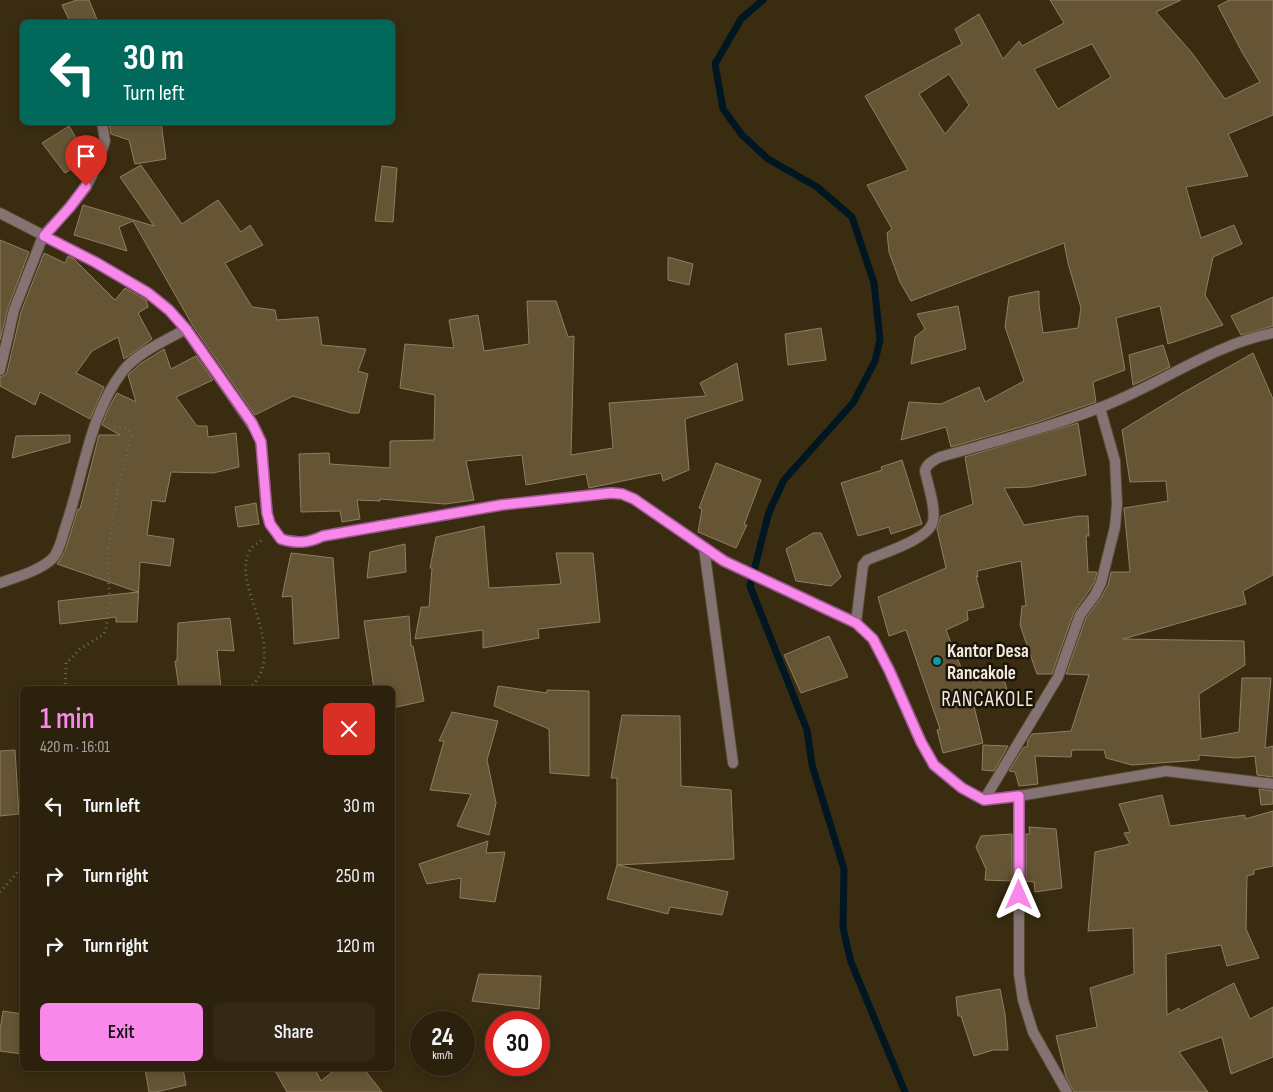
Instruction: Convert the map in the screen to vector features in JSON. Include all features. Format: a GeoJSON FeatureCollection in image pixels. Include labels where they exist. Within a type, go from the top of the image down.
{"type":"FeatureCollection","features":[{"type":"Feature","properties":{"kind":"street"},"geometry":{"type":"LineString","coordinates":[[0,370],[14,310],[44,236],[86,186],[98,164],[105,141],[102,125]]}},
{"type":"Feature","properties":{"kind":"street"},"geometry":{"type":"LineString","coordinates":[[0,213],[95,262],[148,293],[169,310],[186,329],[252,423],[261,442],[267,513],[270,524],[281,539],[299,543],[310,542],[323,536],[501,505],[611,493],[622,494],[634,499],[724,561],[856,623],[873,639],[921,742],[934,765],[962,788],[984,800],[1019,796],[1166,771],[1273,784]]}},
{"type":"Feature","properties":{"kind":"street"},"geometry":{"type":"LineString","coordinates":[[0,583],[30,571],[53,558],[69,518],[99,414],[111,391],[124,370],[135,359],[186,329]]}},
{"type":"Feature","properties":{"kind":"street"},"geometry":{"type":"LineString","coordinates":[[856,623],[863,565],[867,560],[914,540],[928,530],[933,523],[934,513],[925,471],[926,467],[931,463],[940,457],[1100,408],[1212,355],[1254,337],[1273,333]]}},
{"type":"Feature","properties":{"kind":"street"},"geometry":{"type":"LineString","coordinates":[[984,800],[1058,677],[1080,615],[1096,595],[1101,583],[1115,527],[1117,504],[1115,461],[1100,408]]}},
{"type":"Feature","properties":{"kind":"street"},"geometry":{"type":"LineString","coordinates":[[704,548],[733,763]]}},
{"type":"Feature","properties":{"kind":"street"},"geometry":{"type":"LineString","coordinates":[[1019,796],[1019,974],[1023,1000],[1033,1032],[1066,1092]]}},
{"type":"Feature","properties":{"kind":"path"},"geometry":{"type":"LineString","coordinates":[[65,686],[66,663],[80,649],[104,634],[106,629],[110,603],[108,559],[116,498],[131,436],[127,429],[96,425]]}},
{"type":"Feature","properties":{"kind":"path"},"geometry":{"type":"LineString","coordinates":[[252,686],[262,668],[265,646],[247,579],[246,561],[250,550],[274,530]]}},
{"type":"Feature","properties":{"kind":"path"},"geometry":{"type":"LineString","coordinates":[[0,892],[20,869]]}},
{"type":"Feature","properties":{"kind":"building"},"geometry":{"type":"Polygon","coordinates":[[[77,0],[89,0],[97,20],[69,20],[62,5],[77,0]]]}},
{"type":"Feature","properties":{"kind":"building"},"geometry":{"type":"Polygon","coordinates":[[[1050,0],[1181,0],[1156,12],[1192,53],[1225,99],[1260,82],[1218,6],[1229,0],[1273,0],[1273,115],[1228,134],[1248,176],[1186,187],[1201,238],[1234,225],[1242,244],[1213,257],[1205,295],[1223,325],[1168,344],[1160,306],[1116,318],[1125,370],[1093,382],[1096,402],[1038,422],[951,447],[946,427],[901,440],[909,402],[941,404],[979,387],[985,402],[1024,381],[1005,327],[1009,297],[1039,291],[1043,333],[1078,328],[1081,308],[1064,243],[911,301],[900,282],[889,252],[887,233],[892,229],[867,185],[908,170],[865,96],[962,44],[955,29],[979,14],[1003,59],[1019,41],[1022,46],[1064,23],[1050,0]],[[1092,44],[1034,69],[1058,109],[1111,77],[1092,44]],[[949,74],[919,94],[945,134],[969,105],[949,74]]]}},
{"type":"Feature","properties":{"kind":"building"},"geometry":{"type":"Polygon","coordinates":[[[110,125],[161,125],[166,159],[135,164],[129,140],[111,134],[110,125]]]}},
{"type":"Feature","properties":{"kind":"building"},"geometry":{"type":"Polygon","coordinates":[[[69,126],[88,158],[65,173],[42,143],[69,126]]]}},
{"type":"Feature","properties":{"kind":"building"},"geometry":{"type":"Polygon","coordinates":[[[141,165],[182,224],[218,200],[241,232],[250,225],[263,245],[225,263],[252,307],[275,310],[277,320],[318,317],[322,345],[366,349],[358,371],[368,374],[359,413],[351,413],[293,396],[255,415],[193,326],[133,221],[119,227],[127,251],[74,235],[83,205],[154,226],[120,177],[141,165]]]}},
{"type":"Feature","properties":{"kind":"building"},"geometry":{"type":"Polygon","coordinates":[[[382,166],[397,168],[393,222],[375,221],[382,166]]]}},
{"type":"Feature","properties":{"kind":"building"},"geometry":{"type":"Polygon","coordinates":[[[0,240],[29,252],[8,308],[0,340],[0,240]]]}},
{"type":"Feature","properties":{"kind":"building"},"geometry":{"type":"Polygon","coordinates":[[[44,253],[65,263],[68,256],[74,259],[115,300],[125,288],[146,300],[148,307],[138,313],[152,339],[124,359],[118,337],[92,351],[76,373],[104,387],[90,419],[40,392],[35,405],[0,386],[0,377],[7,372],[21,312],[44,253]]]}},
{"type":"Feature","properties":{"kind":"building"},"geometry":{"type":"Polygon","coordinates":[[[668,257],[693,264],[689,285],[668,280],[668,257]]]}},
{"type":"Feature","properties":{"kind":"building"},"geometry":{"type":"Polygon","coordinates":[[[1273,297],[1273,326],[1241,335],[1231,316],[1273,297]]]}},
{"type":"Feature","properties":{"kind":"building"},"geometry":{"type":"Polygon","coordinates":[[[527,301],[556,301],[568,337],[574,336],[571,455],[613,448],[609,403],[706,396],[700,383],[737,363],[743,400],[685,419],[689,470],[663,481],[661,473],[589,488],[586,474],[526,485],[522,455],[466,461],[474,500],[445,504],[380,499],[380,501],[357,500],[360,519],[342,522],[340,511],[301,512],[299,454],[329,453],[330,464],[390,468],[390,441],[434,440],[435,395],[400,388],[405,344],[454,348],[449,320],[478,315],[484,351],[529,344],[527,301]]]}},
{"type":"Feature","properties":{"kind":"building"},"geometry":{"type":"Polygon","coordinates":[[[958,306],[966,349],[911,364],[915,337],[925,329],[917,314],[958,306]]]}},
{"type":"Feature","properties":{"kind":"building"},"geometry":{"type":"Polygon","coordinates":[[[821,328],[826,360],[788,365],[785,334],[821,328]]]}},
{"type":"Feature","properties":{"kind":"building"},"geometry":{"type":"Polygon","coordinates":[[[1163,345],[1170,367],[1133,385],[1129,355],[1163,345]]]}},
{"type":"Feature","properties":{"kind":"building"},"geometry":{"type":"Polygon","coordinates":[[[164,349],[171,369],[196,356],[213,380],[176,397],[197,426],[207,426],[208,437],[236,433],[239,467],[213,473],[171,472],[165,502],[152,500],[147,535],[174,539],[170,566],[140,562],[137,622],[116,622],[116,617],[60,624],[58,601],[138,592],[57,564],[65,551],[78,509],[80,509],[99,435],[120,435],[102,425],[108,409],[117,393],[136,402],[128,375],[140,364],[164,349]]]}},
{"type":"Feature","properties":{"kind":"building"},"geometry":{"type":"Polygon","coordinates":[[[1253,353],[1273,399],[1273,575],[1243,591],[1246,604],[1123,639],[1244,641],[1245,665],[1199,694],[1201,739],[1239,732],[1242,678],[1271,678],[1265,748],[1273,746],[1273,777],[1257,775],[1255,756],[1237,758],[1199,755],[1199,760],[1132,765],[1106,758],[1104,750],[1072,750],[1071,757],[1035,756],[1038,784],[1019,786],[1015,772],[1009,771],[1024,747],[1027,747],[1028,740],[1032,734],[1071,731],[1089,675],[1066,674],[1086,618],[1101,598],[1108,585],[1111,572],[1130,572],[1124,508],[1168,501],[1166,481],[1130,482],[1122,430],[1253,353]]]}},
{"type":"Feature","properties":{"kind":"building"},"geometry":{"type":"Polygon","coordinates":[[[1078,423],[1086,475],[1030,487],[1004,488],[1024,525],[1088,516],[1089,536],[1086,536],[1088,572],[1097,572],[1095,581],[1074,612],[1052,674],[1037,674],[1020,625],[1022,606],[1026,606],[1021,561],[977,571],[978,577],[976,576],[984,607],[967,611],[968,620],[946,630],[966,680],[1003,675],[1011,705],[973,702],[983,743],[943,753],[937,730],[940,729],[906,630],[889,636],[878,597],[946,568],[937,529],[941,516],[973,504],[965,457],[1078,423]]]}},
{"type":"Feature","properties":{"kind":"building"},"geometry":{"type":"Polygon","coordinates":[[[70,435],[70,442],[12,458],[16,436],[70,435]]]}},
{"type":"Feature","properties":{"kind":"building"},"geometry":{"type":"Polygon","coordinates":[[[902,460],[922,524],[891,534],[889,527],[858,536],[841,483],[882,470],[881,467],[902,460]]]}},
{"type":"Feature","properties":{"kind":"building"},"geometry":{"type":"Polygon","coordinates":[[[716,463],[761,480],[744,525],[747,525],[736,548],[698,532],[702,509],[699,508],[716,463]]]}},
{"type":"Feature","properties":{"kind":"building"},"geometry":{"type":"Polygon","coordinates":[[[256,503],[259,524],[238,527],[235,507],[256,503]]]}},
{"type":"Feature","properties":{"kind":"building"},"geometry":{"type":"Polygon","coordinates":[[[484,526],[489,588],[561,584],[556,553],[593,553],[600,622],[538,629],[539,638],[483,648],[483,630],[415,639],[421,607],[429,607],[432,568],[430,568],[436,537],[484,526]]]}},
{"type":"Feature","properties":{"kind":"building"},"geometry":{"type":"Polygon","coordinates":[[[813,533],[821,533],[841,577],[831,586],[796,581],[786,549],[813,533]]]}},
{"type":"Feature","properties":{"kind":"building"},"geometry":{"type":"Polygon","coordinates":[[[405,544],[406,572],[367,578],[370,552],[405,544]]]}},
{"type":"Feature","properties":{"kind":"building"},"geometry":{"type":"Polygon","coordinates":[[[291,553],[333,558],[339,638],[294,644],[292,596],[282,597],[291,553]]]}},
{"type":"Feature","properties":{"kind":"building"},"geometry":{"type":"Polygon","coordinates":[[[409,616],[411,646],[413,646],[424,701],[395,707],[395,686],[374,686],[364,621],[409,616]]]}},
{"type":"Feature","properties":{"kind":"building"},"geometry":{"type":"Polygon","coordinates":[[[230,618],[234,651],[217,650],[221,686],[179,686],[175,661],[177,661],[178,623],[230,618]]]}},
{"type":"Feature","properties":{"kind":"building"},"geometry":{"type":"Polygon","coordinates":[[[829,636],[848,677],[801,693],[784,655],[829,636]]]}},
{"type":"Feature","properties":{"kind":"building"},"geometry":{"type":"Polygon","coordinates":[[[498,686],[547,693],[547,690],[589,691],[589,776],[550,773],[549,729],[494,706],[498,686]]]}},
{"type":"Feature","properties":{"kind":"building"},"geometry":{"type":"Polygon","coordinates":[[[452,712],[498,721],[487,760],[496,803],[489,835],[457,826],[471,794],[430,790],[444,741],[439,741],[452,712]]]}},
{"type":"Feature","properties":{"kind":"building"},"geometry":{"type":"Polygon","coordinates":[[[622,715],[680,716],[681,786],[731,790],[734,859],[618,865],[728,892],[722,915],[670,907],[668,914],[607,899],[617,865],[617,778],[611,778],[622,715]]]}},
{"type":"Feature","properties":{"kind":"building"},"geometry":{"type":"Polygon","coordinates":[[[983,745],[1008,746],[994,771],[982,770],[983,745]]]}},
{"type":"Feature","properties":{"kind":"building"},"geometry":{"type":"Polygon","coordinates":[[[15,750],[19,814],[0,816],[0,751],[15,750]]]}},
{"type":"Feature","properties":{"kind":"building"},"geometry":{"type":"Polygon","coordinates":[[[1259,789],[1273,791],[1273,804],[1261,805],[1259,789]]]}},
{"type":"Feature","properties":{"kind":"building"},"geometry":{"type":"Polygon","coordinates":[[[1162,795],[1170,826],[1245,815],[1245,819],[1273,811],[1273,866],[1254,870],[1254,874],[1247,876],[1246,929],[1259,958],[1227,966],[1221,945],[1166,954],[1167,1015],[1179,1008],[1180,1011],[1234,983],[1250,1019],[1273,1007],[1273,1057],[1231,1074],[1222,1037],[1179,1052],[1208,1092],[1074,1092],[1066,1077],[1056,1036],[1097,1027],[1090,988],[1134,974],[1133,928],[1088,931],[1095,852],[1130,844],[1124,833],[1130,832],[1119,804],[1162,795]]]}},
{"type":"Feature","properties":{"kind":"building"},"geometry":{"type":"Polygon","coordinates":[[[1029,827],[1056,829],[1062,888],[1035,892],[1034,882],[1026,881],[1026,834],[1030,834],[1029,827]]]}},
{"type":"Feature","properties":{"kind":"building"},"geometry":{"type":"Polygon","coordinates":[[[1012,834],[1012,881],[985,880],[986,869],[976,847],[981,836],[1012,834]]]}},
{"type":"Feature","properties":{"kind":"building"},"geometry":{"type":"Polygon","coordinates":[[[488,841],[486,853],[505,852],[495,902],[460,898],[461,878],[427,884],[419,864],[488,841]]]}},
{"type":"Feature","properties":{"kind":"building"},"geometry":{"type":"Polygon","coordinates":[[[479,974],[541,976],[539,1009],[472,1001],[479,974]]]}},
{"type":"Feature","properties":{"kind":"building"},"geometry":{"type":"Polygon","coordinates":[[[1000,989],[1005,1014],[1008,1050],[993,1050],[974,1056],[961,1016],[958,1016],[956,997],[1000,989]]]}},
{"type":"Feature","properties":{"kind":"building"},"geometry":{"type":"Polygon","coordinates":[[[3,1011],[20,1014],[20,1054],[0,1051],[0,1030],[3,1011]]]}},
{"type":"Feature","properties":{"kind":"building"},"geometry":{"type":"Polygon","coordinates":[[[145,1071],[183,1071],[186,1085],[149,1092],[145,1071]]]}},
{"type":"Feature","properties":{"kind":"building"},"geometry":{"type":"Polygon","coordinates":[[[275,1071],[316,1071],[321,1081],[334,1071],[366,1071],[382,1092],[287,1092],[275,1071]]]}},
{"type":"Feature","properties":{"kind":"waterway"},"geometry":{"type":"LineString","coordinates":[[763,0],[741,19],[715,64],[723,109],[742,135],[768,159],[817,187],[852,217],[874,283],[880,340],[875,361],[853,403],[784,480],[769,512],[750,586],[807,730],[812,765],[844,869],[843,928],[851,962],[905,1092]]}},
{"type":"Feature","properties":{"kind":"place","name":"Kantor Desa Rancakole"},"geometry":{"type":"Point","coordinates":[937,661]}},
{"type":"Feature","properties":{"kind":"district","name":"RANCAKOLE"},"geometry":{"type":"Point","coordinates":[988,699]}},
{"type":"Feature","properties":{"kind":"route"},"geometry":{"type":"LineString","coordinates":[[86,186],[44,236],[95,262],[148,293],[169,310],[186,329],[252,423],[261,442],[267,513],[270,524],[281,539],[289,542],[310,542],[323,536],[501,505],[611,493],[622,494],[634,499],[724,561],[856,623],[873,639],[921,742],[934,765],[962,788],[984,800],[1019,796],[1019,895]]}}]}
